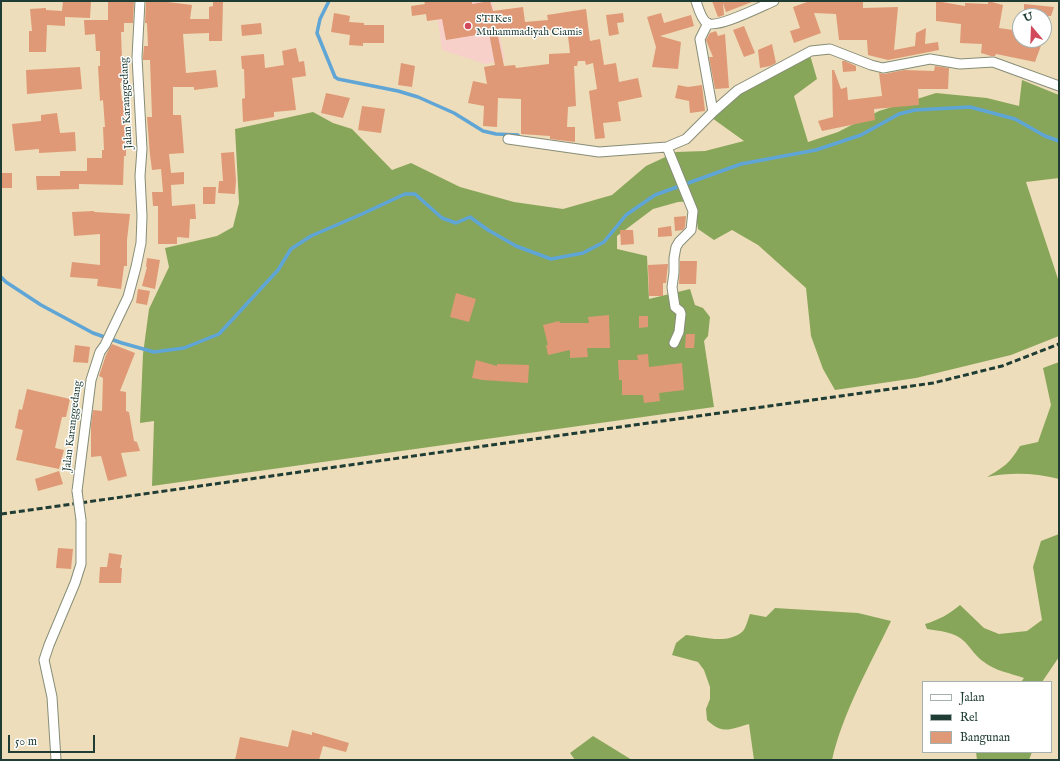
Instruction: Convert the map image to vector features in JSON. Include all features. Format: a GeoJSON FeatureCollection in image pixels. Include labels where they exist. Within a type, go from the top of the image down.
{"type":"FeatureCollection","features":[{"type":"Feature","properties":{"kind":"street","name":"Jalan Karanggedang"},"geometry":{"type":"LineString","coordinates":[[56,760],[52,697],[44,660],[75,584],[81,564],[81,520],[77,491],[91,380],[100,352],[105,345],[128,297],[141,243],[142,216],[140,176],[142,149],[137,57],[140,1]]}},
{"type":"Feature","properties":{"kind":"street"},"geometry":{"type":"LineString","coordinates":[[696,1],[704,20],[708,23],[720,24],[774,1]]}},
{"type":"Feature","properties":{"kind":"street"},"geometry":{"type":"LineString","coordinates":[[708,23],[700,39],[713,112]]}},
{"type":"Feature","properties":{"kind":"street"},"geometry":{"type":"LineString","coordinates":[[508,139],[599,152],[667,147],[686,139],[713,112],[747,84],[812,51],[825,49],[830,49],[883,68],[930,59],[960,64],[993,62],[1059,86]]}},
{"type":"Feature","properties":{"kind":"street"},"geometry":{"type":"LineString","coordinates":[[667,147],[690,203],[693,217],[691,230],[679,242],[676,247],[674,258],[672,287],[675,307],[681,314],[678,332],[674,343]]}},
{"type":"Feature","properties":{"kind":"shaded area","name":"STIKes Muhammadiyah Ciamis"},"geometry":{"type":"Polygon","coordinates":[[[435,1],[492,1],[505,60],[485,64],[442,50],[435,1]]]}},
{"type":"Feature","properties":{"kind":"green space"},"geometry":{"type":"Polygon","coordinates":[[[810,55],[817,79],[794,96],[808,142],[838,132],[879,111],[936,93],[987,98],[1019,106],[1022,80],[1059,95],[1059,178],[1026,182],[1059,282],[1059,336],[1011,355],[916,378],[835,390],[823,369],[811,336],[806,288],[758,245],[732,230],[714,240],[698,229],[694,201],[678,202],[653,209],[617,236],[617,249],[647,256],[649,299],[690,289],[695,305],[703,308],[710,317],[708,336],[704,341],[714,407],[152,486],[154,421],[140,423],[143,354],[149,309],[169,267],[165,248],[217,236],[233,227],[239,203],[235,129],[313,112],[333,123],[352,129],[392,170],[411,163],[460,187],[514,202],[563,209],[612,195],[646,166],[676,152],[705,151],[744,141],[712,118],[746,88],[810,55]]]}},
{"type":"Feature","properties":{"kind":"green space"},"geometry":{"type":"Polygon","coordinates":[[[1059,362],[1059,479],[1041,475],[1023,474],[1005,474],[987,477],[1006,464],[1013,457],[1020,446],[1038,442],[1051,405],[1043,368],[1059,362]]]}},
{"type":"Feature","properties":{"kind":"green space"},"geometry":{"type":"Polygon","coordinates":[[[1059,534],[1059,657],[1043,681],[1022,681],[1024,678],[998,670],[988,665],[957,636],[947,632],[927,629],[925,624],[935,621],[960,605],[984,628],[999,634],[1027,631],[1042,620],[1033,567],[1041,541],[1059,534]]]}},
{"type":"Feature","properties":{"kind":"green space"},"geometry":{"type":"Polygon","coordinates":[[[775,608],[858,613],[891,621],[850,707],[832,760],[754,760],[749,724],[727,730],[718,728],[707,720],[706,709],[710,699],[710,687],[704,670],[698,662],[672,655],[676,643],[686,635],[716,639],[730,638],[743,631],[750,614],[766,617],[775,608]]]}},
{"type":"Feature","properties":{"kind":"green space"},"geometry":{"type":"Polygon","coordinates":[[[593,736],[632,760],[575,760],[570,753],[593,736]]]}},
{"type":"Feature","properties":{"kind":"green space"},"geometry":{"type":"Polygon","coordinates":[[[976,753],[1032,753],[1029,760],[977,760],[976,753]]]}},
{"type":"Feature","properties":{"kind":"building"},"geometry":{"type":"Polygon","coordinates":[[[63,1],[91,1],[90,18],[65,17],[65,26],[47,25],[46,52],[29,52],[29,31],[32,31],[30,9],[46,8],[46,10],[62,11],[63,1]]]}},
{"type":"Feature","properties":{"kind":"building"},"geometry":{"type":"Polygon","coordinates":[[[134,1],[133,23],[124,23],[124,32],[121,32],[125,82],[120,83],[122,101],[124,101],[126,146],[126,156],[124,156],[123,185],[79,184],[79,189],[37,190],[36,176],[60,176],[60,171],[87,171],[87,158],[102,158],[102,150],[104,150],[103,127],[105,127],[103,100],[100,101],[98,66],[100,66],[100,51],[96,51],[95,34],[85,35],[84,20],[108,20],[108,2],[134,1]]]}},
{"type":"Feature","properties":{"kind":"building"},"geometry":{"type":"Polygon","coordinates":[[[146,1],[168,1],[192,5],[190,19],[209,19],[209,7],[213,6],[213,1],[223,1],[222,41],[209,41],[209,33],[183,34],[186,73],[216,70],[218,87],[194,90],[194,87],[173,87],[173,115],[181,115],[184,153],[169,154],[171,173],[184,172],[184,184],[171,185],[172,206],[195,204],[196,219],[190,219],[189,238],[177,237],[177,244],[158,244],[158,206],[153,206],[152,192],[163,192],[161,169],[152,170],[150,155],[147,117],[152,117],[150,60],[143,60],[144,46],[148,46],[147,23],[145,23],[146,1]]]}},
{"type":"Feature","properties":{"kind":"building"},"geometry":{"type":"Polygon","coordinates":[[[424,1],[472,1],[472,4],[490,1],[493,11],[523,7],[525,22],[548,20],[547,15],[586,9],[590,41],[600,39],[604,65],[616,63],[619,82],[638,78],[642,97],[618,102],[621,121],[603,123],[605,138],[595,139],[589,91],[597,89],[593,63],[586,65],[585,61],[578,61],[577,66],[574,66],[576,106],[568,107],[567,127],[575,127],[575,142],[550,139],[550,136],[521,134],[521,99],[498,98],[497,127],[483,126],[484,106],[468,103],[473,81],[487,84],[484,67],[495,65],[489,33],[446,40],[442,19],[427,21],[426,14],[412,16],[411,6],[425,4],[424,1]],[[567,28],[531,34],[531,32],[498,36],[504,66],[515,65],[516,68],[549,64],[549,54],[570,53],[567,28]]]}},
{"type":"Feature","properties":{"kind":"building"},"geometry":{"type":"Polygon","coordinates":[[[712,1],[752,2],[726,12],[723,3],[724,15],[718,17],[712,1]]]}},
{"type":"Feature","properties":{"kind":"building"},"geometry":{"type":"Polygon","coordinates":[[[810,1],[863,1],[863,8],[898,7],[894,50],[915,46],[916,33],[926,28],[925,44],[938,42],[939,50],[888,60],[868,55],[867,40],[839,40],[836,14],[814,13],[821,33],[794,43],[790,31],[800,28],[793,7],[810,1]]]}},
{"type":"Feature","properties":{"kind":"building"},"geometry":{"type":"Polygon","coordinates":[[[936,1],[965,6],[965,3],[988,4],[988,1],[1003,5],[999,28],[1012,30],[1012,48],[1040,48],[1035,62],[996,54],[995,56],[991,56],[981,53],[982,44],[960,43],[961,24],[936,21],[936,1]]]}},
{"type":"Feature","properties":{"kind":"building"},"geometry":{"type":"Polygon","coordinates":[[[1024,4],[1054,7],[1052,13],[1052,8],[1024,8],[1024,4]]]}},
{"type":"Feature","properties":{"kind":"building"},"geometry":{"type":"Polygon","coordinates":[[[334,13],[350,16],[349,22],[364,23],[364,25],[384,25],[384,43],[363,43],[363,46],[349,45],[350,35],[331,32],[334,13]]]}},
{"type":"Feature","properties":{"kind":"building"},"geometry":{"type":"Polygon","coordinates":[[[623,13],[624,22],[617,23],[619,34],[609,36],[606,15],[623,13]]]}},
{"type":"Feature","properties":{"kind":"building"},"geometry":{"type":"Polygon","coordinates":[[[661,13],[664,23],[691,15],[694,26],[660,36],[681,42],[678,69],[652,67],[656,47],[647,17],[661,13]]]}},
{"type":"Feature","properties":{"kind":"building"},"geometry":{"type":"Polygon","coordinates":[[[261,23],[262,34],[242,36],[241,25],[261,23]]]}},
{"type":"Feature","properties":{"kind":"building"},"geometry":{"type":"Polygon","coordinates":[[[744,26],[755,53],[744,57],[733,30],[744,26]]]}},
{"type":"Feature","properties":{"kind":"building"},"geometry":{"type":"Polygon","coordinates":[[[716,31],[718,36],[725,34],[729,88],[715,89],[709,57],[713,57],[706,40],[710,33],[716,31]]]}},
{"type":"Feature","properties":{"kind":"building"},"geometry":{"type":"Polygon","coordinates":[[[772,44],[776,63],[760,68],[758,50],[772,44]]]}},
{"type":"Feature","properties":{"kind":"building"},"geometry":{"type":"Polygon","coordinates":[[[296,48],[299,62],[304,61],[306,76],[292,78],[296,110],[274,112],[274,117],[243,122],[242,99],[245,98],[244,69],[242,69],[241,56],[264,54],[265,68],[284,65],[282,51],[296,48]]]}},
{"type":"Feature","properties":{"kind":"building"},"geometry":{"type":"Polygon","coordinates":[[[842,61],[856,66],[856,71],[843,72],[842,61]]]}},
{"type":"Feature","properties":{"kind":"building"},"geometry":{"type":"Polygon","coordinates":[[[401,63],[415,66],[412,87],[398,85],[401,63]]]}},
{"type":"Feature","properties":{"kind":"building"},"geometry":{"type":"Polygon","coordinates":[[[935,66],[949,68],[948,89],[918,89],[919,105],[874,109],[875,120],[822,131],[818,121],[833,117],[832,70],[834,70],[841,89],[847,87],[848,100],[882,96],[879,73],[884,74],[904,70],[934,71],[935,66]]]}},
{"type":"Feature","properties":{"kind":"building"},"geometry":{"type":"Polygon","coordinates":[[[80,67],[82,89],[27,94],[26,70],[80,67]]]}},
{"type":"Feature","properties":{"kind":"building"},"geometry":{"type":"Polygon","coordinates":[[[678,85],[688,87],[702,85],[705,111],[690,113],[689,101],[675,98],[678,85]]]}},
{"type":"Feature","properties":{"kind":"building"},"geometry":{"type":"Polygon","coordinates":[[[326,93],[350,98],[343,118],[321,113],[326,93]]]}},
{"type":"Feature","properties":{"kind":"building"},"geometry":{"type":"Polygon","coordinates":[[[362,106],[385,109],[381,133],[358,130],[362,106]]]}},
{"type":"Feature","properties":{"kind":"building"},"geometry":{"type":"Polygon","coordinates":[[[57,113],[60,133],[75,132],[76,151],[39,153],[39,149],[15,151],[12,124],[41,121],[41,115],[57,113]]]}},
{"type":"Feature","properties":{"kind":"building"},"geometry":{"type":"Polygon","coordinates":[[[234,152],[236,181],[235,194],[218,193],[219,181],[223,181],[221,153],[234,152]]]}},
{"type":"Feature","properties":{"kind":"building"},"geometry":{"type":"Polygon","coordinates":[[[1,173],[12,173],[12,188],[1,188],[1,173]]]}},
{"type":"Feature","properties":{"kind":"building"},"geometry":{"type":"Polygon","coordinates":[[[203,187],[216,187],[215,204],[203,204],[203,187]]]}},
{"type":"Feature","properties":{"kind":"building"},"geometry":{"type":"Polygon","coordinates":[[[94,211],[130,214],[127,240],[127,266],[124,266],[121,289],[97,286],[98,279],[70,277],[72,262],[100,265],[100,234],[74,236],[72,212],[94,211]]]}},
{"type":"Feature","properties":{"kind":"building"},"geometry":{"type":"Polygon","coordinates":[[[686,216],[685,227],[683,230],[675,231],[674,217],[686,216]]]}},
{"type":"Feature","properties":{"kind":"building"},"geometry":{"type":"Polygon","coordinates":[[[671,226],[672,236],[658,237],[658,228],[671,226]]]}},
{"type":"Feature","properties":{"kind":"building"},"geometry":{"type":"Polygon","coordinates":[[[620,230],[633,230],[634,244],[621,245],[620,230]]]}},
{"type":"Feature","properties":{"kind":"building"},"geometry":{"type":"Polygon","coordinates":[[[147,258],[160,260],[155,289],[142,286],[147,267],[147,258]]]}},
{"type":"Feature","properties":{"kind":"building"},"geometry":{"type":"Polygon","coordinates":[[[680,261],[697,261],[696,284],[679,284],[680,261]]]}},
{"type":"Feature","properties":{"kind":"building"},"geometry":{"type":"Polygon","coordinates":[[[668,264],[666,283],[663,283],[663,296],[649,296],[648,265],[668,264]]]}},
{"type":"Feature","properties":{"kind":"building"},"geometry":{"type":"Polygon","coordinates":[[[138,289],[150,291],[147,305],[136,303],[138,289]]]}},
{"type":"Feature","properties":{"kind":"building"},"geometry":{"type":"Polygon","coordinates":[[[456,293],[476,299],[469,322],[450,317],[456,293]]]}},
{"type":"Feature","properties":{"kind":"building"},"geometry":{"type":"Polygon","coordinates":[[[609,315],[610,348],[587,348],[588,357],[570,358],[570,350],[548,355],[546,345],[548,345],[543,325],[559,321],[560,323],[589,323],[588,317],[609,315]]]}},
{"type":"Feature","properties":{"kind":"building"},"geometry":{"type":"Polygon","coordinates":[[[639,316],[648,316],[648,327],[639,328],[639,316]]]}},
{"type":"Feature","properties":{"kind":"building"},"geometry":{"type":"Polygon","coordinates":[[[686,334],[695,334],[694,348],[685,348],[686,334]]]}},
{"type":"Feature","properties":{"kind":"building"},"geometry":{"type":"Polygon","coordinates":[[[112,344],[135,353],[120,391],[126,392],[126,411],[129,412],[134,441],[137,442],[140,451],[121,453],[127,476],[108,481],[101,456],[91,457],[91,425],[93,410],[102,411],[103,378],[99,376],[106,355],[112,344]]]}},
{"type":"Feature","properties":{"kind":"building"},"geometry":{"type":"Polygon","coordinates":[[[75,345],[90,347],[88,363],[73,362],[75,345]]]}},
{"type":"Feature","properties":{"kind":"building"},"geometry":{"type":"Polygon","coordinates":[[[648,354],[649,367],[682,363],[684,390],[659,393],[660,401],[644,403],[643,395],[622,395],[622,380],[619,380],[618,360],[638,360],[637,355],[648,354]]]}},
{"type":"Feature","properties":{"kind":"building"},"geometry":{"type":"Polygon","coordinates":[[[476,360],[497,366],[497,364],[529,365],[528,383],[472,378],[476,360]]]}},
{"type":"Feature","properties":{"kind":"building"},"geometry":{"type":"Polygon","coordinates":[[[27,389],[70,399],[66,417],[62,417],[55,448],[64,450],[59,469],[16,460],[23,430],[15,428],[19,409],[22,410],[27,389]]]}},
{"type":"Feature","properties":{"kind":"building"},"geometry":{"type":"Polygon","coordinates":[[[59,471],[63,484],[38,491],[35,479],[59,471]]]}},
{"type":"Feature","properties":{"kind":"building"},"geometry":{"type":"Polygon","coordinates":[[[58,548],[73,549],[71,569],[56,568],[58,548]]]}},
{"type":"Feature","properties":{"kind":"building"},"geometry":{"type":"Polygon","coordinates":[[[109,553],[122,555],[120,568],[122,568],[121,583],[99,583],[100,567],[107,567],[109,553]]]}},
{"type":"Feature","properties":{"kind":"building"},"geometry":{"type":"Polygon","coordinates":[[[292,730],[312,735],[312,732],[349,743],[346,752],[323,746],[319,760],[235,760],[240,737],[288,747],[292,730]]]}},
{"type":"Feature","properties":{"kind":"waterway"},"geometry":{"type":"LineString","coordinates":[[329,1],[320,19],[317,33],[335,77],[338,79],[398,91],[418,97],[454,113],[483,131],[496,134],[518,135]]}},
{"type":"Feature","properties":{"kind":"waterway"},"geometry":{"type":"LineString","coordinates":[[1,277],[6,282],[41,305],[93,333],[154,352],[184,348],[219,334],[278,270],[291,249],[311,236],[405,194],[415,194],[442,218],[456,223],[470,217],[488,230],[516,246],[551,259],[583,253],[604,242],[626,215],[655,195],[741,164],[816,150],[861,135],[899,114],[915,110],[970,107],[1015,119],[1045,136],[1059,141]]}},
{"type":"Feature","properties":{"kind":"railway"},"geometry":{"type":"LineString","coordinates":[[1,514],[933,383],[1002,366],[1059,344]]}},
{"type":"Feature","properties":{"kind":"place","name":"STIKes Muhammadiyah Ciamis"},"geometry":{"type":"Point","coordinates":[468,26]}}]}
